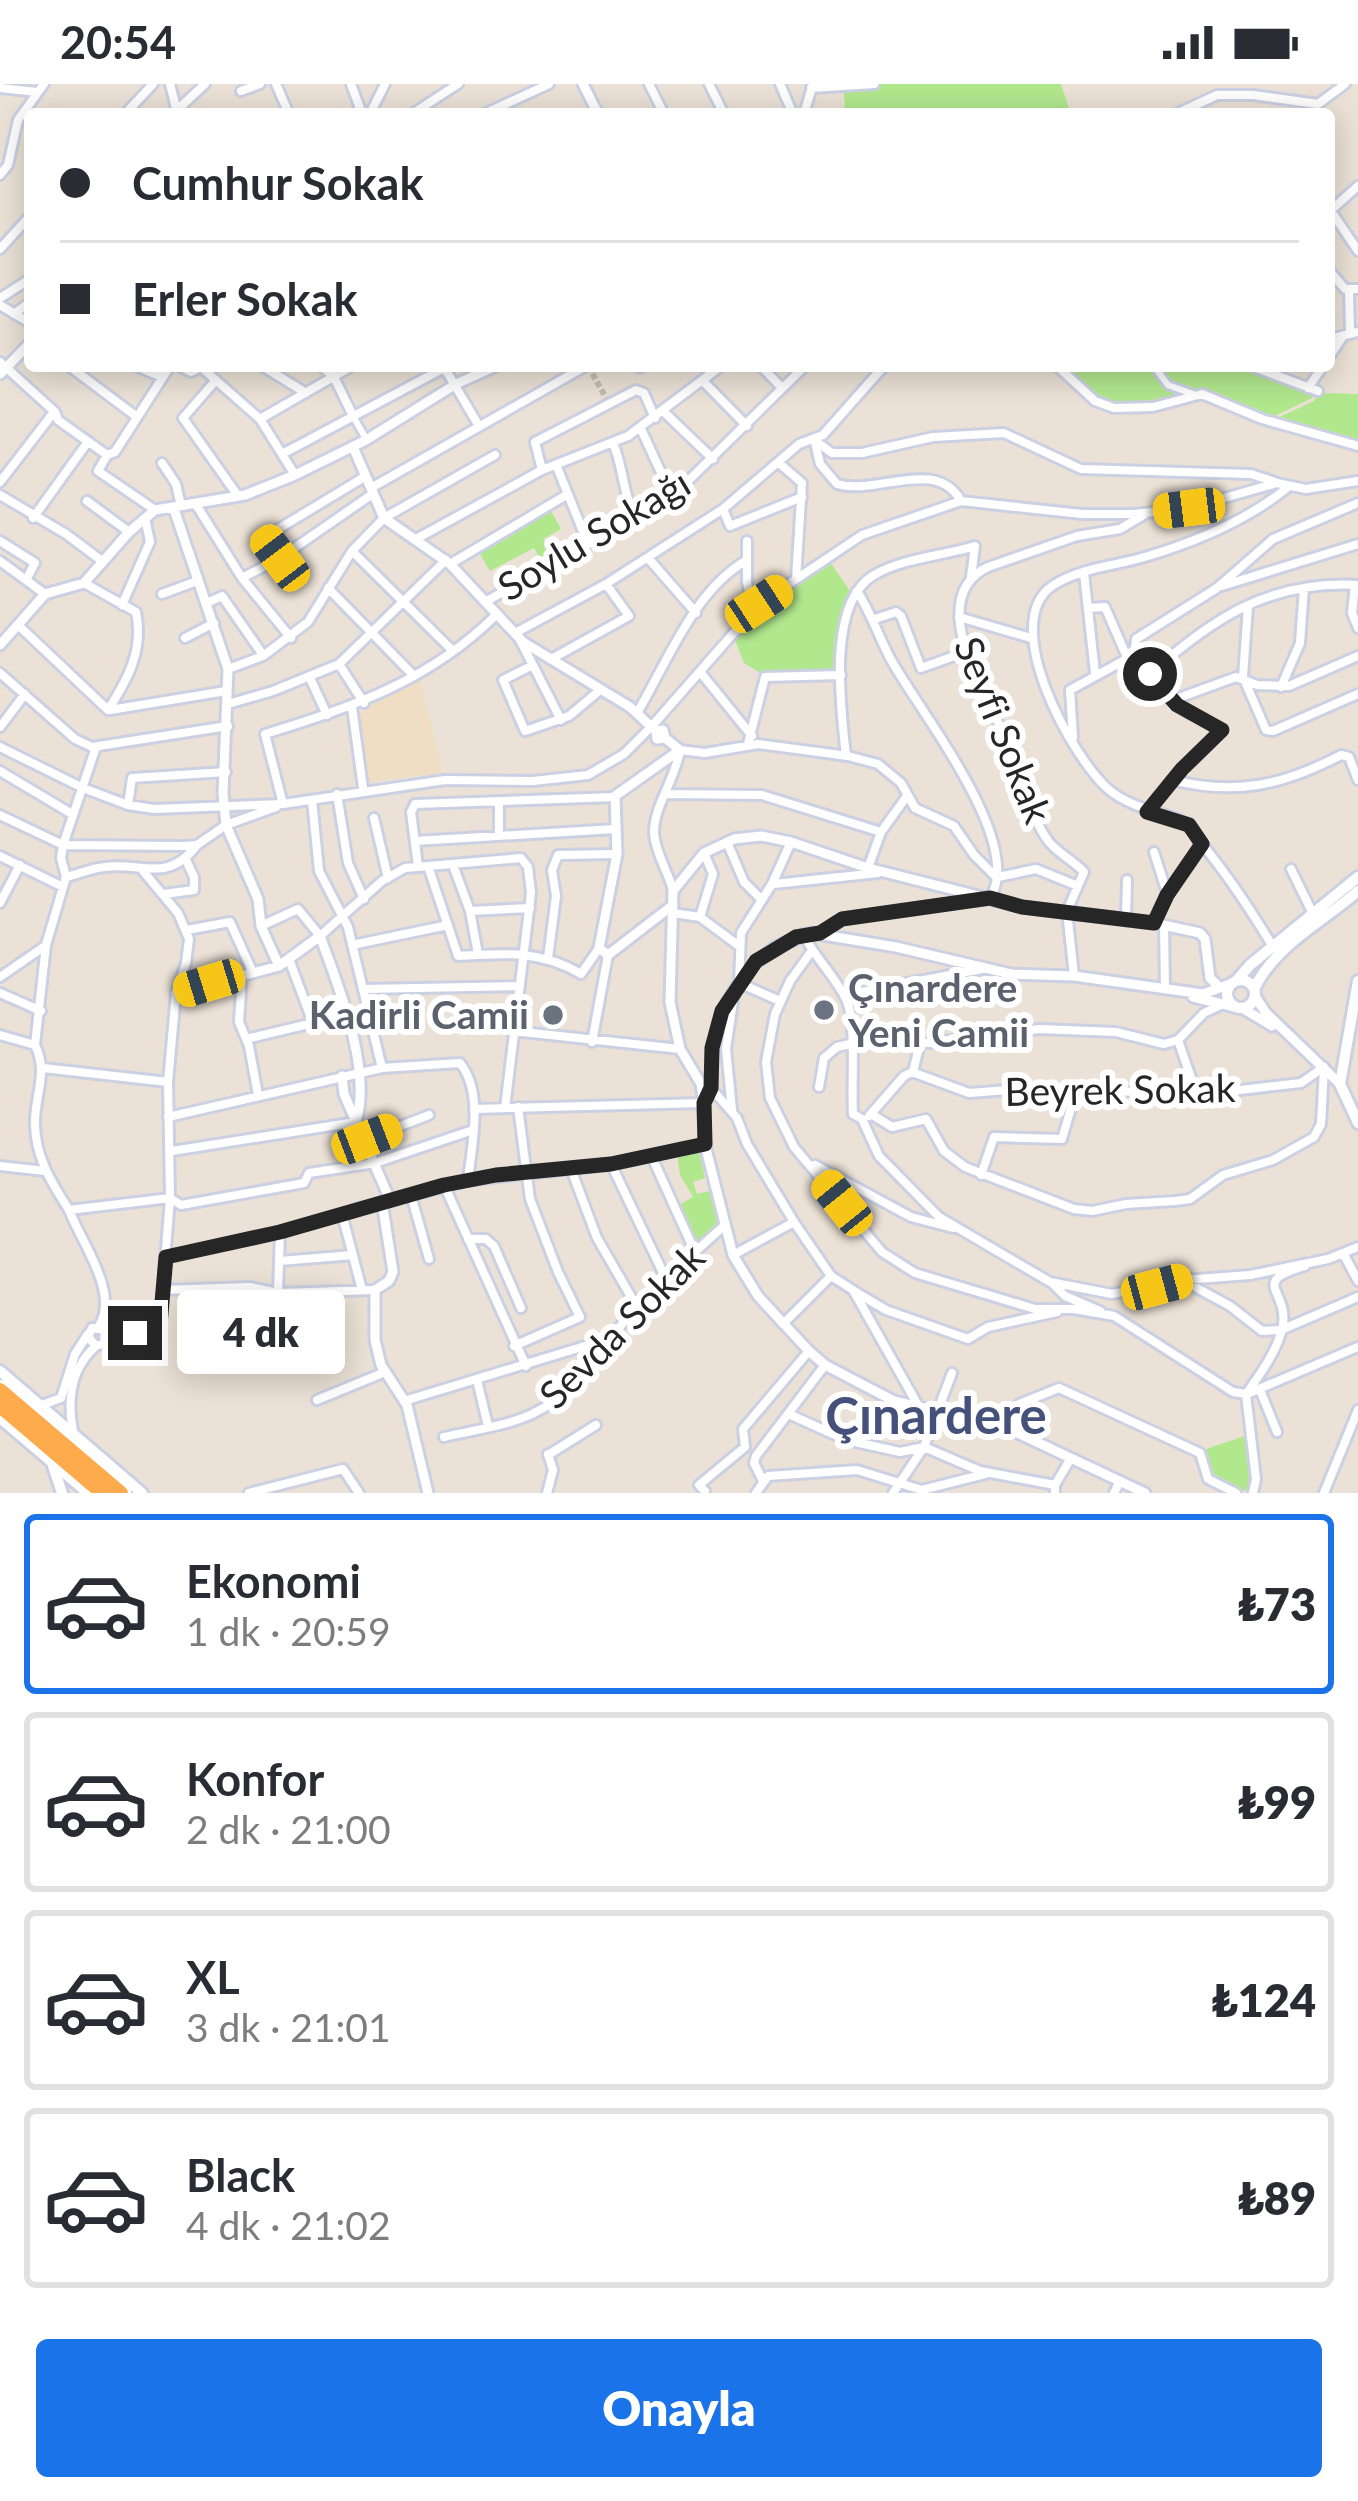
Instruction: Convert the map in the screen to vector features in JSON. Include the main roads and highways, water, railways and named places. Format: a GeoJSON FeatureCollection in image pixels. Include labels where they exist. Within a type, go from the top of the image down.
{"type":"FeatureCollection","features":[{"type":"Feature","properties":{"kind":"highway"},"geometry":{"type":"LineString","coordinates":[[0,1390],[121,1493]]}},
{"type":"Feature","properties":{"kind":"highway"},"geometry":{"type":"LineString","coordinates":[[0,1406],[102,1493]]}},
{"type":"Feature","properties":{"kind":"main road"},"geometry":{"type":"LineString","coordinates":[[1315,920],[1358,877]]}},
{"type":"Feature","properties":{"kind":"main road"},"geometry":{"type":"LineString","coordinates":[[1276,951],[1254,993],[1233,1007],[1227,997],[1229,984],[1358,891]]}},
{"type":"Feature","properties":{"kind":"main road"},"geometry":{"type":"LineString","coordinates":[[1358,981],[1340,1084],[1358,1123]]}},
{"type":"Feature","properties":{"kind":"main road"},"geometry":{"type":"LineString","coordinates":[[1229,984],[1248,982],[1254,993]]}},
{"type":"Feature","properties":{"kind":"main road"},"geometry":{"type":"LineString","coordinates":[[0,1372],[142,1493]]}},
{"type":"Feature","properties":{"kind":"main road"},"geometry":{"type":"LineString","coordinates":[[0,1418],[88,1493]]}},
{"type":"Feature","properties":{"kind":"main road"},"geometry":{"type":"LineString","coordinates":[[48,1458],[62,1493]]}},
{"type":"Feature","properties":{"kind":"tunnel"},"geometry":{"type":"LineString","coordinates":[[591,372],[609,403]]}},
{"type":"Feature","properties":{"kind":"place","name":"Çınardere Yeni Camii"},"geometry":{"type":"Point","coordinates":[824,1010]}},
{"type":"Feature","properties":{"kind":"place","name":"Kadirli Camii"},"geometry":{"type":"Point","coordinates":[553,1015]}},
{"type":"Feature","properties":{"kind":"district","name":"Çınardere"},"geometry":{"type":"Point","coordinates":[936,1416]}}]}
